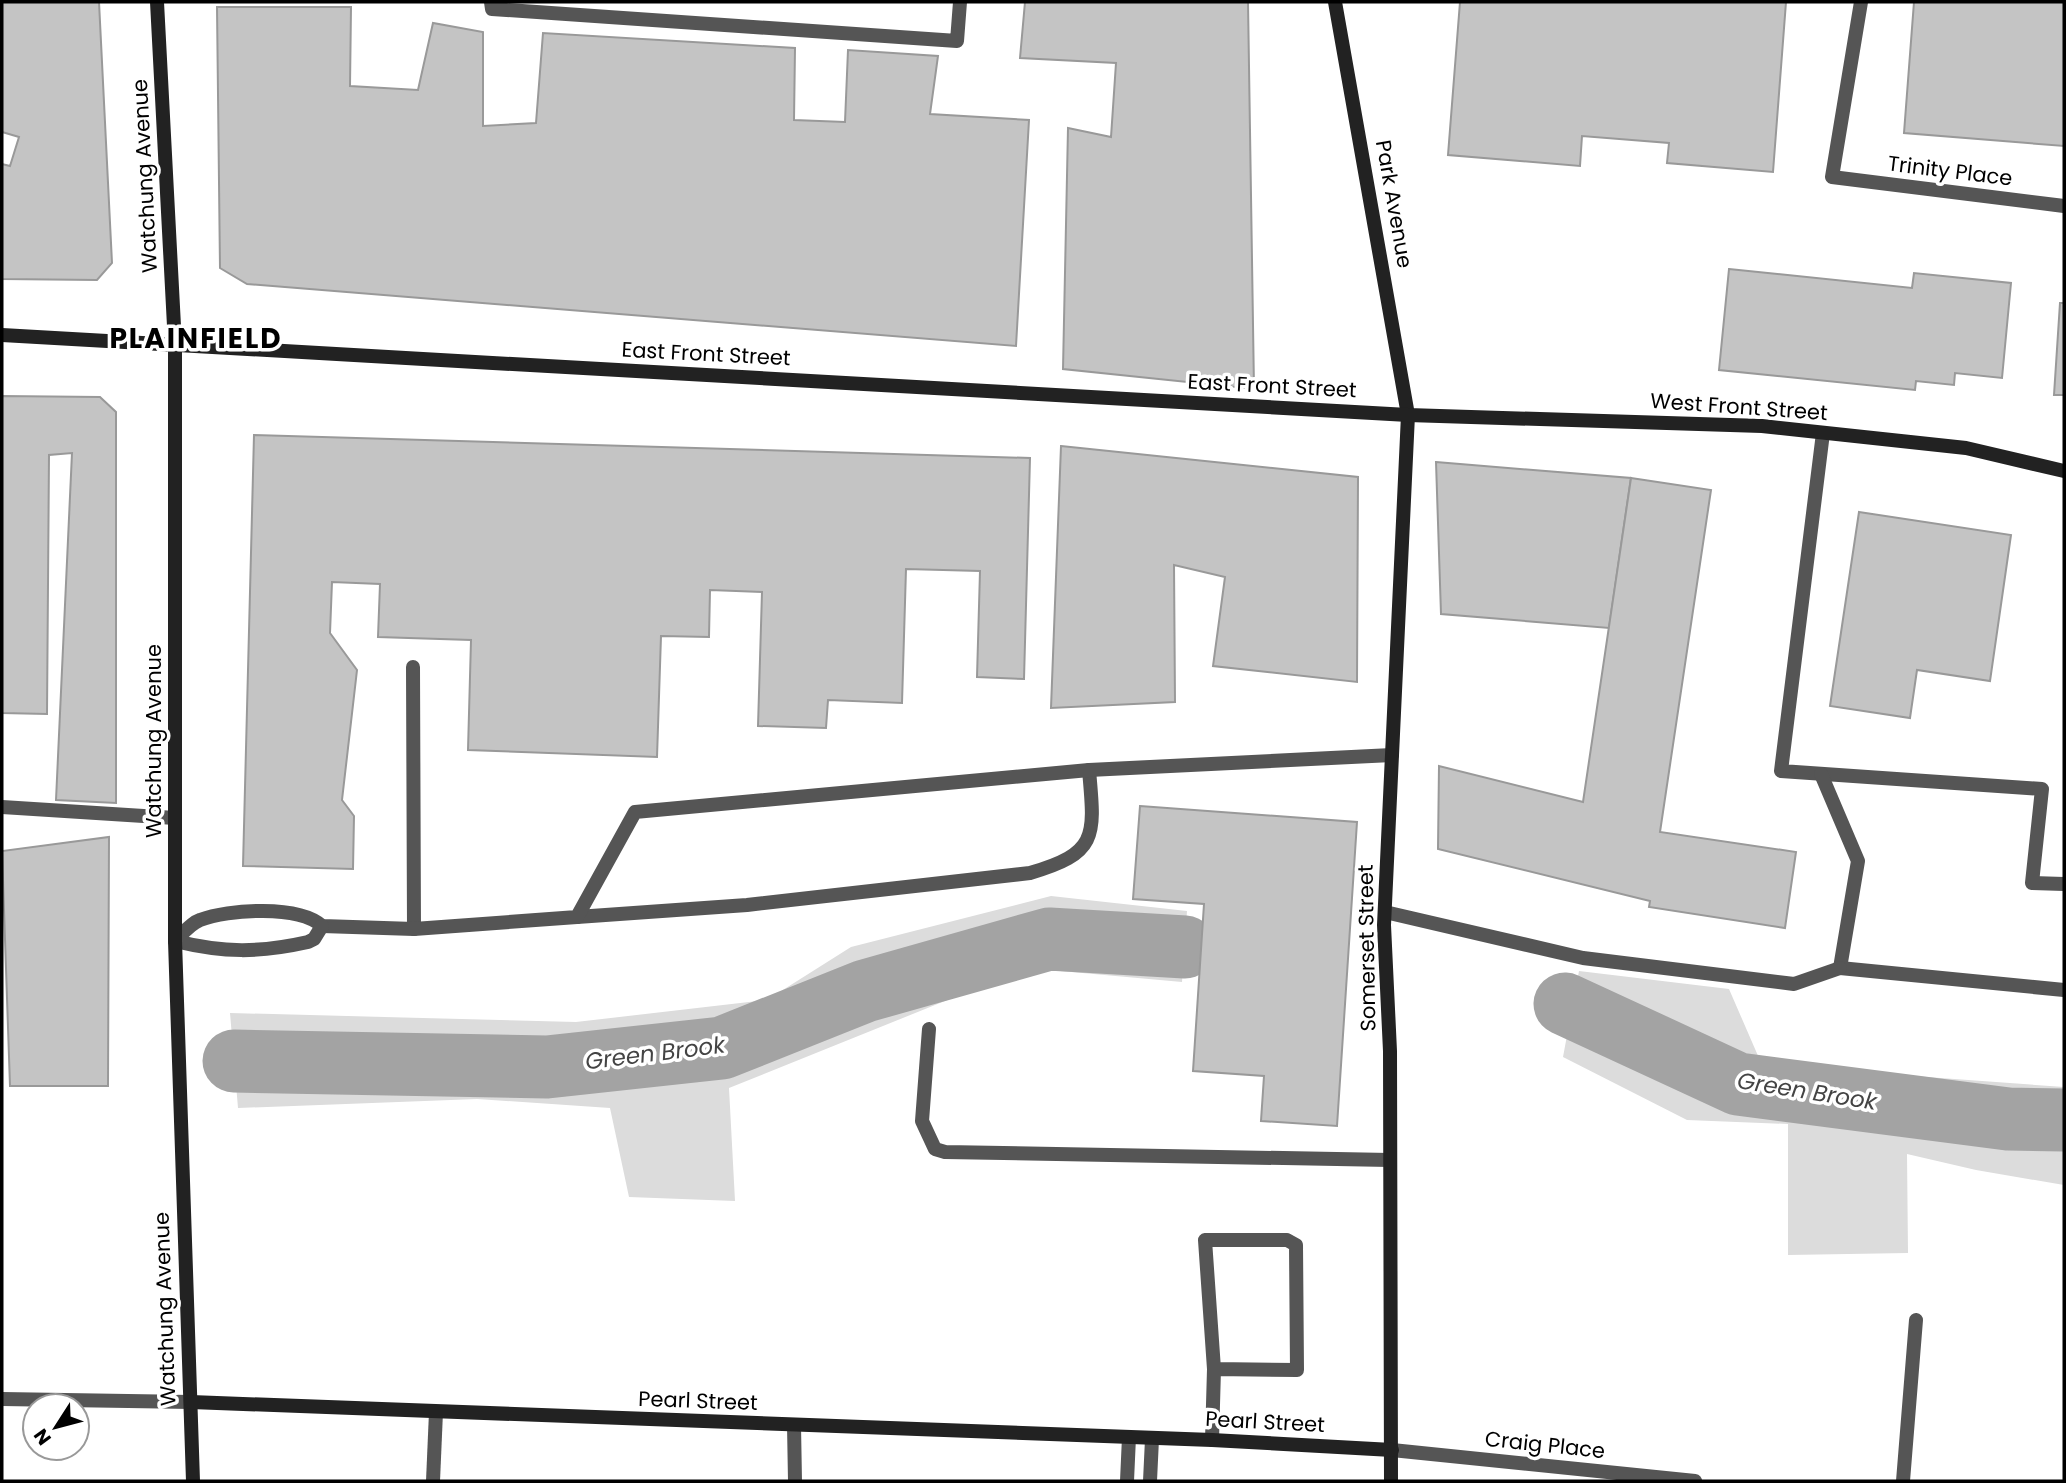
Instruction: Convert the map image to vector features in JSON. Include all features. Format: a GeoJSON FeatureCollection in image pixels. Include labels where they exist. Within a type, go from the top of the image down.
{"type":"FeatureCollection","features":[{"type":"Feature","properties":{"kind":"street","name":"Watchung Avenue"},"geometry":{"type":"LineString","coordinates":[[157,2],[175,345],[175,960],[193,1481]]}},
{"type":"Feature","properties":{"kind":"street"},"geometry":{"type":"LineString","coordinates":[[491,2],[492,9],[957,41],[960,2]]}},
{"type":"Feature","properties":{"kind":"street","name":"Park Avenue"},"geometry":{"type":"LineString","coordinates":[[1335,2],[1408,415]]}},
{"type":"Feature","properties":{"kind":"street","name":"Trinity Place"},"geometry":{"type":"LineString","coordinates":[[1861,2],[1832,177],[2064,206]]}},
{"type":"Feature","properties":{"kind":"street","name":"East Front Street"},"geometry":{"type":"LineString","coordinates":[[2,335],[1408,415]]}},
{"type":"Feature","properties":{"kind":"street","name":"West Front Street"},"geometry":{"type":"LineString","coordinates":[[1408,415],[1762,426],[1966,449],[2064,471]]}},
{"type":"Feature","properties":{"kind":"street","name":"Somerset Street"},"geometry":{"type":"LineString","coordinates":[[1391,1481],[1390,1160],[1385,912],[1408,415]]}},
{"type":"Feature","properties":{"kind":"street"},"geometry":{"type":"LineString","coordinates":[[1823,433],[1781,771],[2042,789],[2032,883],[2064,884]]}},
{"type":"Feature","properties":{"kind":"street"},"geometry":{"type":"LineString","coordinates":[[412,667],[414,929]]}},
{"type":"Feature","properties":{"kind":"street"},"geometry":{"type":"LineString","coordinates":[[577,917],[635,812],[1089,770],[1392,755]]}},
{"type":"Feature","properties":{"kind":"street"},"geometry":{"type":"LineString","coordinates":[[175,941],[197,921],[222,914],[290,913],[313,918],[322,926],[414,929],[747,905],[1030,873],[1066,862],[1082,850],[1088,836],[1092,802],[1089,770]]}},
{"type":"Feature","properties":{"kind":"street"},"geometry":{"type":"LineString","coordinates":[[1821,774],[1858,861],[1840,968]]}},
{"type":"Feature","properties":{"kind":"street"},"geometry":{"type":"LineString","coordinates":[[2,807],[175,818]]}},
{"type":"Feature","properties":{"kind":"street"},"geometry":{"type":"LineString","coordinates":[[1385,912],[1583,958],[1794,985],[1840,968],[2064,990]]}},
{"type":"Feature","properties":{"kind":"street"},"geometry":{"type":"LineString","coordinates":[[175,941],[216,951],[260,951],[308,942],[314,939],[322,926]]}},
{"type":"Feature","properties":{"kind":"street"},"geometry":{"type":"LineString","coordinates":[[929,1029],[922,1121],[927,1138],[935,1149],[945,1152],[1390,1160]]}},
{"type":"Feature","properties":{"kind":"street"},"geometry":{"type":"LineString","coordinates":[[1212,1440],[1214,1369],[1205,1240],[1287,1240],[1296,1245],[1297,1370],[1214,1369]]}},
{"type":"Feature","properties":{"kind":"street"},"geometry":{"type":"LineString","coordinates":[[1903,1481],[1916,1320]]}},
{"type":"Feature","properties":{"kind":"street","name":"Pearl Street"},"geometry":{"type":"LineString","coordinates":[[2,1399],[191,1402],[1212,1440],[1392,1450]]}},
{"type":"Feature","properties":{"kind":"street"},"geometry":{"type":"LineString","coordinates":[[433,1481],[436,1412]]}},
{"type":"Feature","properties":{"kind":"street"},"geometry":{"type":"LineString","coordinates":[[794,1425],[795,1481]]}},
{"type":"Feature","properties":{"kind":"street"},"geometry":{"type":"LineString","coordinates":[[1127,1481],[1129,1437]]}},
{"type":"Feature","properties":{"kind":"street"},"geometry":{"type":"LineString","coordinates":[[1150,1481],[1152,1438]]}},
{"type":"Feature","properties":{"kind":"street","name":"Craig Place"},"geometry":{"type":"LineString","coordinates":[[1392,1450],[1664,1480],[1695,1481]]}},
{"type":"Feature","properties":{"kind":"shaded area"},"geometry":{"type":"Polygon","coordinates":[[[1051,896],[1187,911],[1182,982],[1027,968],[729,1088],[735,1201],[629,1197],[610,1108],[477,1099],[238,1108],[230,1013],[576,1022],[767,1000],[851,947],[1051,896]]]}},
{"type":"Feature","properties":{"kind":"shaded area"},"geometry":{"type":"Polygon","coordinates":[[[1579,971],[1729,989],[1762,1065],[2064,1087],[2064,1185],[1976,1170],[1907,1154],[1908,1253],[1788,1255],[1788,1124],[1687,1120],[1563,1057],[1579,971]]]}},
{"type":"Feature","properties":{"kind":"building"},"geometry":{"type":"Polygon","coordinates":[[[2,2],[99,2],[112,263],[97,280],[2,279],[2,164],[10,166],[19,137],[2,132],[2,2]]]}},
{"type":"Feature","properties":{"kind":"building"},"geometry":{"type":"Polygon","coordinates":[[[1025,2],[1248,2],[1254,389],[1063,369],[1068,128],[1111,137],[1116,63],[1020,58],[1025,2]]]}},
{"type":"Feature","properties":{"kind":"building"},"geometry":{"type":"Polygon","coordinates":[[[1460,2],[1786,2],[1773,172],[1667,163],[1669,143],[1582,136],[1580,166],[1448,155],[1460,2]]]}},
{"type":"Feature","properties":{"kind":"building"},"geometry":{"type":"Polygon","coordinates":[[[1914,2],[2064,2],[2064,146],[1904,133],[1914,2]]]}},
{"type":"Feature","properties":{"kind":"building"},"geometry":{"type":"Polygon","coordinates":[[[217,7],[351,7],[350,86],[418,90],[433,23],[483,32],[483,126],[536,123],[543,33],[795,48],[794,120],[845,122],[848,50],[938,56],[930,114],[1029,120],[1016,346],[247,284],[220,268],[217,7]]]}},
{"type":"Feature","properties":{"kind":"building"},"geometry":{"type":"Polygon","coordinates":[[[1729,269],[1912,288],[1914,273],[2011,283],[2002,378],[1955,373],[1954,385],[1916,381],[1915,390],[1719,370],[1729,269]]]}},
{"type":"Feature","properties":{"kind":"building"},"geometry":{"type":"Polygon","coordinates":[[[2060,303],[2064,303],[2064,395],[2054,395],[2060,303]]]}},
{"type":"Feature","properties":{"kind":"building"},"geometry":{"type":"Polygon","coordinates":[[[2,396],[100,397],[116,412],[116,803],[56,800],[72,453],[49,455],[47,714],[2,713],[2,396]]]}},
{"type":"Feature","properties":{"kind":"building"},"geometry":{"type":"Polygon","coordinates":[[[254,435],[1030,458],[1024,679],[977,677],[980,571],[906,569],[902,703],[828,700],[826,728],[758,726],[762,592],[710,590],[709,637],[661,636],[657,757],[468,750],[471,640],[378,637],[380,584],[332,582],[330,633],[357,670],[342,800],[354,816],[353,869],[243,866],[254,435]]]}},
{"type":"Feature","properties":{"kind":"building"},"geometry":{"type":"Polygon","coordinates":[[[1061,446],[1358,477],[1357,682],[1213,666],[1225,577],[1174,565],[1175,702],[1051,708],[1061,446]]]}},
{"type":"Feature","properties":{"kind":"building"},"geometry":{"type":"Polygon","coordinates":[[[1436,462],[1631,478],[1609,628],[1441,614],[1436,462]]]}},
{"type":"Feature","properties":{"kind":"building"},"geometry":{"type":"Polygon","coordinates":[[[1631,478],[1711,490],[1660,832],[1796,852],[1785,928],[1649,907],[1650,901],[1438,849],[1439,766],[1583,802],[1631,478]]]}},
{"type":"Feature","properties":{"kind":"building"},"geometry":{"type":"Polygon","coordinates":[[[1859,512],[2011,535],[1990,681],[1917,670],[1910,718],[1830,706],[1859,512]]]}},
{"type":"Feature","properties":{"kind":"building"},"geometry":{"type":"Polygon","coordinates":[[[1140,806],[1357,822],[1337,1126],[1261,1121],[1264,1076],[1193,1071],[1204,904],[1133,899],[1140,806]]]}},
{"type":"Feature","properties":{"kind":"building"},"geometry":{"type":"Polygon","coordinates":[[[109,837],[108,1086],[10,1086],[2,851],[109,837]]]}},
{"type":"Feature","properties":{"kind":"waterway","name":"Green Brook"},"geometry":{"type":"LineString","coordinates":[[234,1061],[547,1067],[722,1048],[865,991],[1049,939],[1185,947]]}},
{"type":"Feature","properties":{"kind":"waterway","name":"Green Brook"},"geometry":{"type":"LineString","coordinates":[[1565,1004],[1738,1084],[2008,1119],[2064,1120]]}},
{"type":"Feature","properties":{"kind":"district","name":"PLAINFIELD"},"geometry":{"type":"Point","coordinates":[196,338]}}]}
